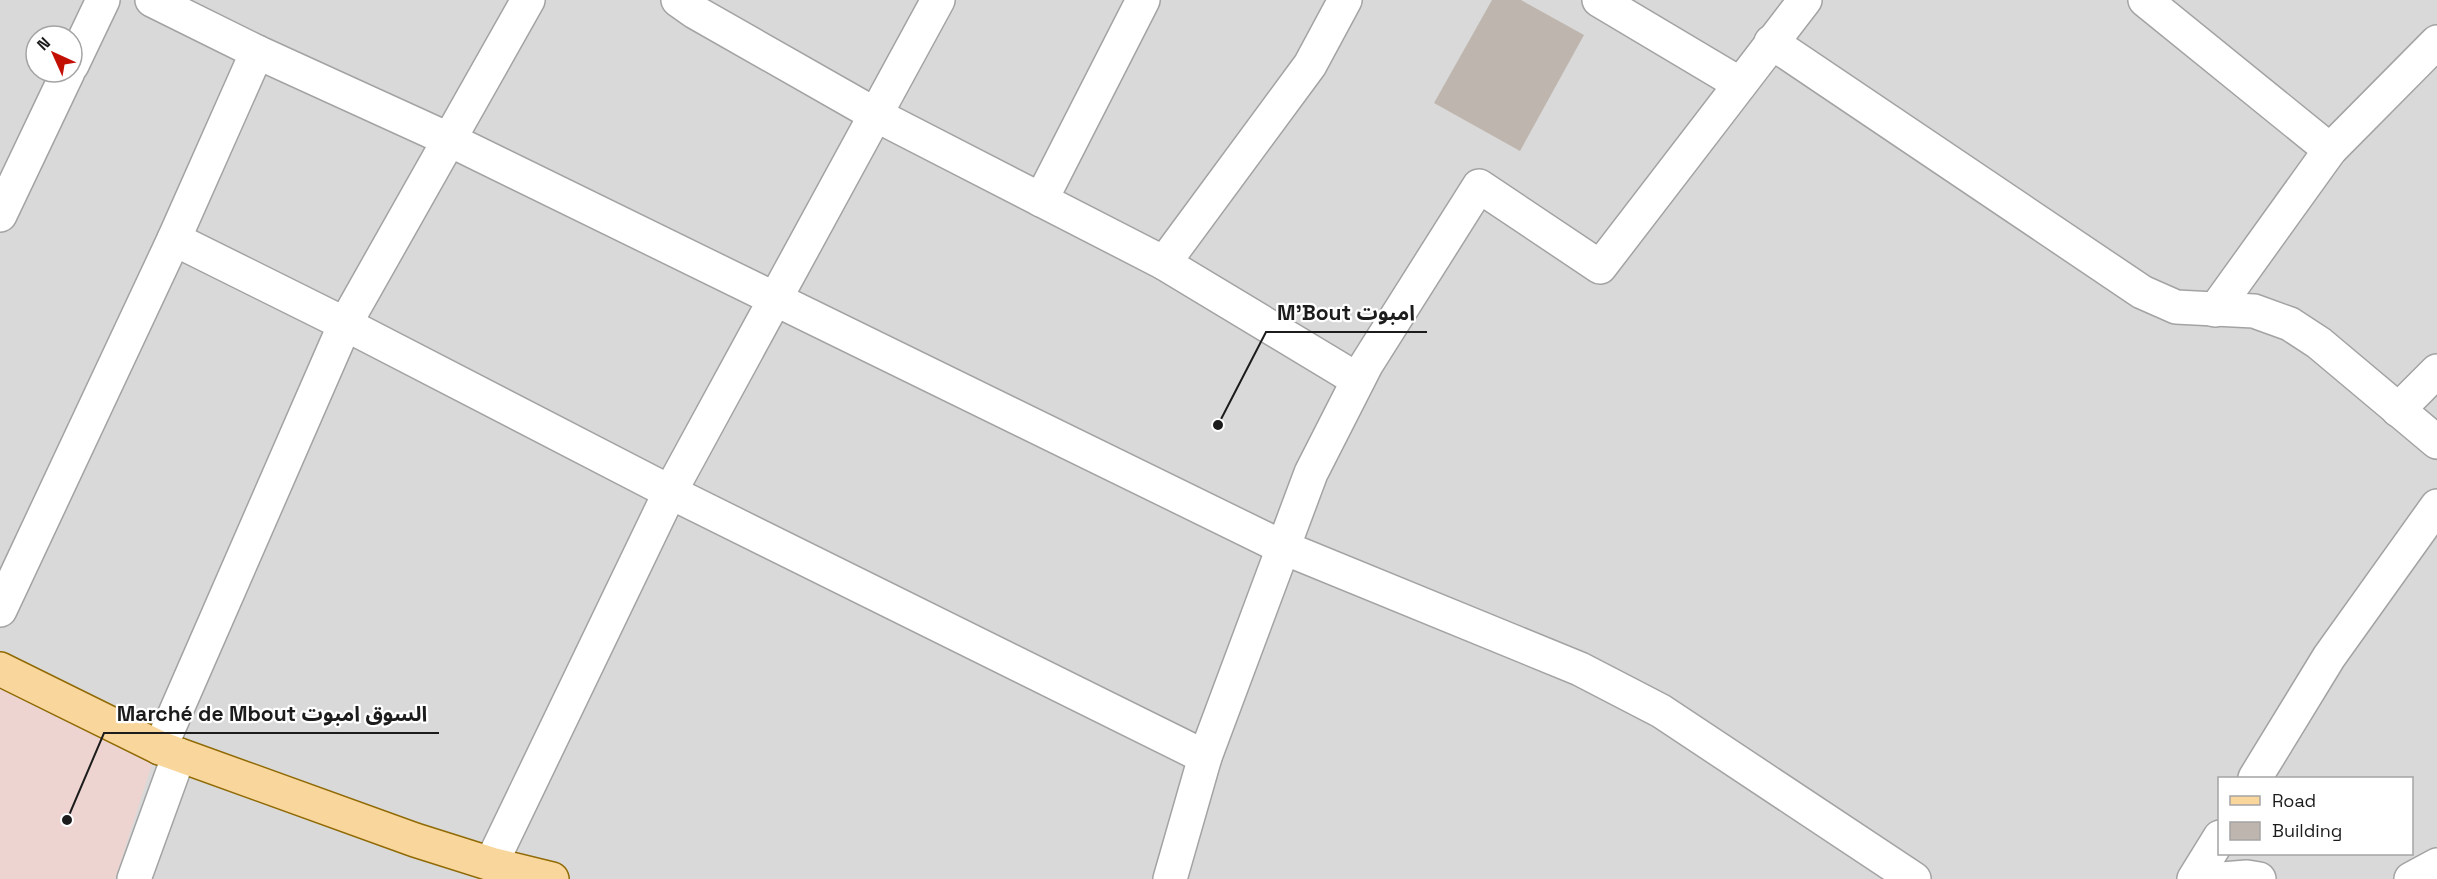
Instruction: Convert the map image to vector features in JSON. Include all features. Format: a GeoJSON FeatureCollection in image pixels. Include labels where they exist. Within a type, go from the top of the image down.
{"type":"FeatureCollection","features":[{"type":"Feature","properties":{"kind":"main road"},"geometry":{"type":"LineString","coordinates":[[0,669],[169,751],[404,836],[491,864],[552,879]]}},
{"type":"Feature","properties":{"kind":"street"},"geometry":{"type":"LineString","coordinates":[[84,40],[103,0]]}},
{"type":"Feature","properties":{"kind":"street"},"geometry":{"type":"LineString","coordinates":[[152,0],[257,52],[450,140],[1282,548],[1580,669],[1620,688],[1661,711],[1907,877]]}},
{"type":"Feature","properties":{"kind":"street"},"geometry":{"type":"LineString","coordinates":[[134,879],[169,751],[345,324],[528,0]]}},
{"type":"Feature","properties":{"kind":"street"},"geometry":{"type":"LineString","coordinates":[[678,0],[695,12],[876,115],[1164,263],[1358,380]]}},
{"type":"Feature","properties":{"kind":"street"},"geometry":{"type":"LineString","coordinates":[[491,864],[670,492],[938,0]]}},
{"type":"Feature","properties":{"kind":"street"},"geometry":{"type":"LineString","coordinates":[[1041,200],[1143,0]]}},
{"type":"Feature","properties":{"kind":"street"},"geometry":{"type":"LineString","coordinates":[[1164,263],[1310,65],[1345,0]]}},
{"type":"Feature","properties":{"kind":"street"},"geometry":{"type":"LineString","coordinates":[[1599,0],[1740,84]]}},
{"type":"Feature","properties":{"kind":"street"},"geometry":{"type":"LineString","coordinates":[[1170,879],[1205,757],[1311,473],[1358,380],[1479,186],[1600,267],[1805,0]]}},
{"type":"Feature","properties":{"kind":"street"},"geometry":{"type":"LineString","coordinates":[[2145,0],[2330,150]]}},
{"type":"Feature","properties":{"kind":"street"},"geometry":{"type":"LineString","coordinates":[[1771,42],[2142,292],[2176,307],[2254,311],[2290,324],[2319,343],[2437,442]]}},
{"type":"Feature","properties":{"kind":"street"},"geometry":{"type":"LineString","coordinates":[[2215,310],[2330,150],[2437,42]]}},
{"type":"Feature","properties":{"kind":"street"},"geometry":{"type":"LineString","coordinates":[[0,610],[174,238],[257,52]]}},
{"type":"Feature","properties":{"kind":"street"},"geometry":{"type":"LineString","coordinates":[[0,215],[62,84]]}},
{"type":"Feature","properties":{"kind":"street"},"geometry":{"type":"LineString","coordinates":[[174,238],[670,492],[1205,757]]}},
{"type":"Feature","properties":{"kind":"street"},"geometry":{"type":"LineString","coordinates":[[2398,410],[2437,371]]}},
{"type":"Feature","properties":{"kind":"street"},"geometry":{"type":"LineString","coordinates":[[2256,777],[2330,657],[2437,506]]}},
{"type":"Feature","properties":{"kind":"street"},"geometry":{"type":"LineString","coordinates":[[2194,879],[2218,840]]}},
{"type":"Feature","properties":{"kind":"street"},"geometry":{"type":"LineString","coordinates":[[2412,879],[2437,865]]}},
{"type":"Feature","properties":{"kind":"street"},"geometry":{"type":"LineString","coordinates":[[2222,879],[2247,876],[2259,879]]}},
{"type":"Feature","properties":{"kind":"shaded area"},"geometry":{"type":"Polygon","coordinates":[[[0,0],[2437,0],[2437,879],[0,879],[0,0]]]}},
{"type":"Feature","properties":{"kind":"shaded area"},"geometry":{"type":"Polygon","coordinates":[[[0,687],[153,761],[115,879],[0,879],[0,687]]]}},
{"type":"Feature","properties":{"kind":"building"},"geometry":{"type":"Polygon","coordinates":[[[1492,0],[1521,0],[1584,35],[1520,151],[1434,103],[1492,0]]]}},
{"type":"Feature","properties":{"kind":"place","name":"M'Bout امبوت"},"geometry":{"type":"Point","coordinates":[1218,425]}},
{"type":"Feature","properties":{"kind":"place","name":"Marché de Mbout السوق امبوت"},"geometry":{"type":"Point","coordinates":[67,820]}}]}
